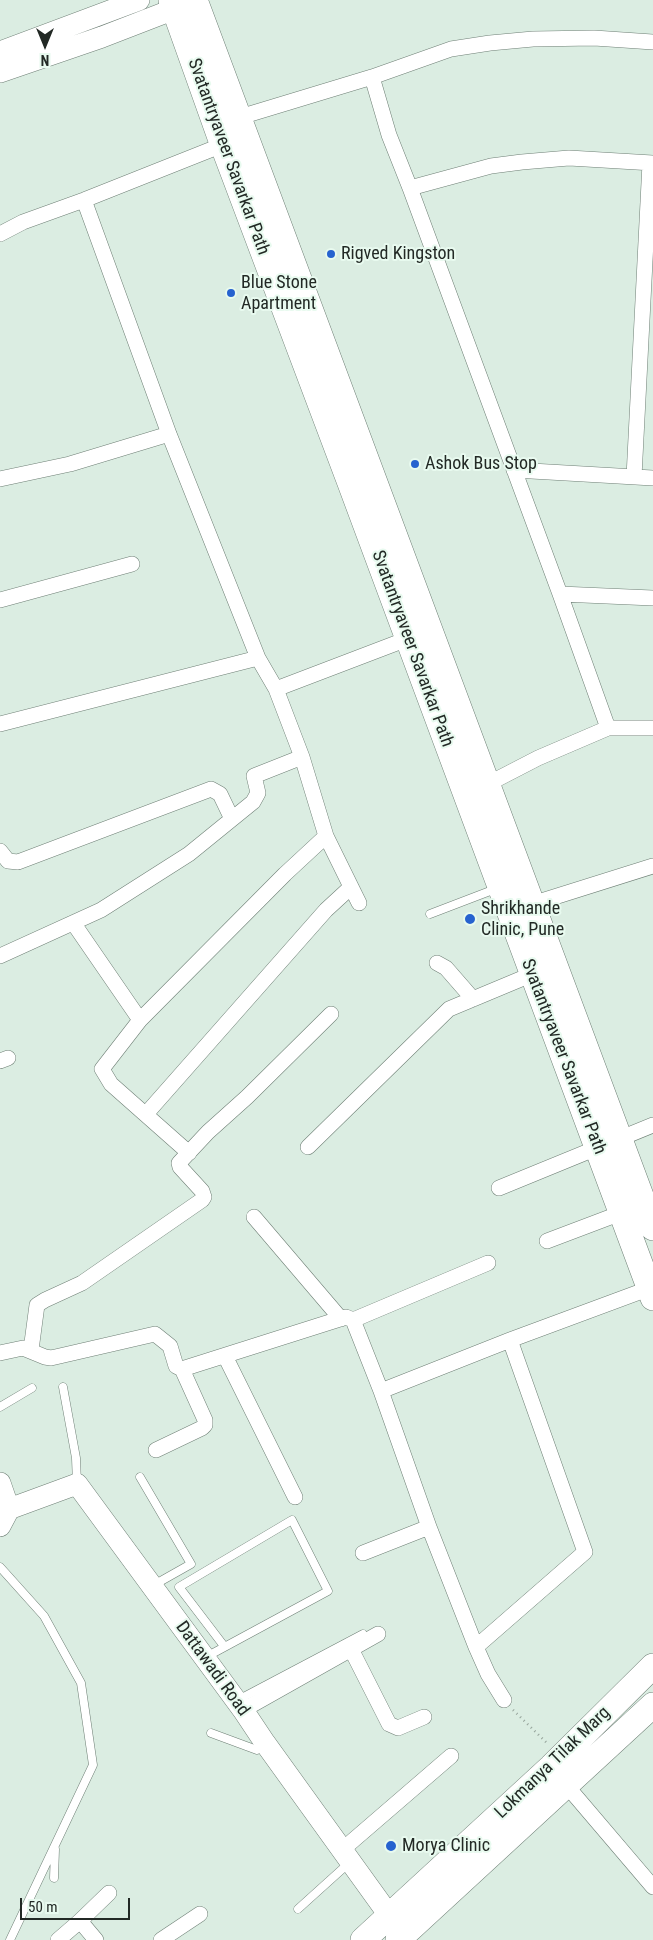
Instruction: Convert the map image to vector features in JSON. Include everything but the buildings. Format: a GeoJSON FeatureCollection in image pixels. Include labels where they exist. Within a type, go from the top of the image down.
{"type":"FeatureCollection","features":[{"type":"Feature","properties":{"kind":"main road","name":"Svatantryaveer Savarkar Path"},"geometry":{"type":"LineString","coordinates":[[186,2],[244,126],[431,630],[477,789],[500,888],[532,975],[608,1142],[653,1228]]}},
{"type":"Feature","properties":{"kind":"main road","name":"Svatantryaveer Savarkar Path"},"geometry":{"type":"LineString","coordinates":[[186,2],[223,146],[408,638],[532,904],[555,965],[608,1142],[621,1213],[652,1291]]}},
{"type":"Feature","properties":{"kind":"main road","name":"Lokmanya Tilak Marg"},"geometry":{"type":"LineString","coordinates":[[363,1940],[397,1930],[559,1770],[653,1666]]}},
{"type":"Feature","properties":{"kind":"main road","name":"Lokmanya Tilak Marg"},"geometry":{"type":"LineString","coordinates":[[559,1770],[653,1705]]}},
{"type":"Feature","properties":{"kind":"street"},"geometry":{"type":"LineString","coordinates":[[0,52],[139,0]]}},
{"type":"Feature","properties":{"kind":"street"},"geometry":{"type":"LineString","coordinates":[[0,72],[102,37],[186,2]]}},
{"type":"Feature","properties":{"kind":"street"},"geometry":{"type":"LineString","coordinates":[[0,234],[23,222],[223,146],[244,126],[451,49],[533,39],[594,38],[653,42]]}},
{"type":"Feature","properties":{"kind":"street"},"geometry":{"type":"LineString","coordinates":[[372,77],[389,135],[608,728]]}},
{"type":"Feature","properties":{"kind":"street"},"geometry":{"type":"LineString","coordinates":[[410,188],[491,166],[522,162],[569,158],[651,163],[634,477]]}},
{"type":"Feature","properties":{"kind":"street"},"geometry":{"type":"LineString","coordinates":[[84,200],[170,434],[258,658],[276,689],[302,757],[326,836],[359,903]]}},
{"type":"Feature","properties":{"kind":"street"},"geometry":{"type":"LineString","coordinates":[[0,479],[70,464],[170,434]]}},
{"type":"Feature","properties":{"kind":"street"},"geometry":{"type":"LineString","coordinates":[[514,470],[653,478]]}},
{"type":"Feature","properties":{"kind":"street"},"geometry":{"type":"LineString","coordinates":[[0,600],[132,564]]}},
{"type":"Feature","properties":{"kind":"street"},"geometry":{"type":"LineString","coordinates":[[560,594],[653,598]]}},
{"type":"Feature","properties":{"kind":"street"},"geometry":{"type":"LineString","coordinates":[[276,689],[431,630]]}},
{"type":"Feature","properties":{"kind":"street"},"geometry":{"type":"LineString","coordinates":[[0,724],[258,658]]}},
{"type":"Feature","properties":{"kind":"street"},"geometry":{"type":"LineString","coordinates":[[477,789],[538,758],[608,728],[653,728]]}},
{"type":"Feature","properties":{"kind":"street"},"geometry":{"type":"LineString","coordinates":[[0,956],[74,924],[101,910],[189,854],[253,802],[258,793],[254,776],[302,757]]}},
{"type":"Feature","properties":{"kind":"street"},"geometry":{"type":"LineString","coordinates":[[0,851],[8,861],[18,862],[211,789],[220,794],[232,819]]}},
{"type":"Feature","properties":{"kind":"street"},"geometry":{"type":"LineString","coordinates":[[188,1153],[111,1084],[102,1069],[140,1020],[285,874],[326,836]]}},
{"type":"Feature","properties":{"kind":"street"},"geometry":{"type":"LineString","coordinates":[[532,904],[653,866]]}},
{"type":"Feature","properties":{"kind":"street"},"geometry":{"type":"LineString","coordinates":[[146,1114],[326,910],[351,887]]}},
{"type":"Feature","properties":{"kind":"street"},"geometry":{"type":"LineString","coordinates":[[74,924],[140,1020]]}},
{"type":"Feature","properties":{"kind":"street"},"geometry":{"type":"LineString","coordinates":[[437,963],[446,968],[473,1000]]}},
{"type":"Feature","properties":{"kind":"street"},"geometry":{"type":"LineString","coordinates":[[308,1147],[449,1010],[555,965]]}},
{"type":"Feature","properties":{"kind":"street"},"geometry":{"type":"LineString","coordinates":[[31,1350],[37,1305],[82,1283],[202,1200],[204,1197],[202,1191],[179,1165],[208,1132],[247,1097],[331,1014]]}},
{"type":"Feature","properties":{"kind":"street"},"geometry":{"type":"LineString","coordinates":[[499,1188],[653,1125]]}},
{"type":"Feature","properties":{"kind":"street"},"geometry":{"type":"LineString","coordinates":[[547,1241],[621,1213]]}},
{"type":"Feature","properties":{"kind":"street"},"geometry":{"type":"LineString","coordinates":[[254,1217],[347,1320],[381,1392],[429,1526],[476,1647],[488,1674],[504,1700]]}},
{"type":"Feature","properties":{"kind":"street"},"geometry":{"type":"LineString","coordinates":[[182,1369],[347,1320],[488,1264]]}},
{"type":"Feature","properties":{"kind":"street"},"geometry":{"type":"LineString","coordinates":[[381,1392],[510,1340],[652,1291]]}},
{"type":"Feature","properties":{"kind":"street"},"geometry":{"type":"LineString","coordinates":[[0,1353],[23,1348],[51,1358],[155,1334],[170,1346],[176,1366],[182,1369],[204,1420],[202,1428],[156,1450]]}},
{"type":"Feature","properties":{"kind":"street"},"geometry":{"type":"LineString","coordinates":[[476,1647],[585,1552],[510,1340]]}},
{"type":"Feature","properties":{"kind":"street"},"geometry":{"type":"LineString","coordinates":[[225,1356],[295,1496]]}},
{"type":"Feature","properties":{"kind":"street"},"geometry":{"type":"LineString","coordinates":[[0,1483],[5,1518],[77,1484]]}},
{"type":"Feature","properties":{"kind":"street","name":"Dattawadi Road"},"geometry":{"type":"LineString","coordinates":[[77,1484],[240,1705],[265,1744],[397,1930]]}},
{"type":"Feature","properties":{"kind":"street"},"geometry":{"type":"LineString","coordinates":[[363,1553],[429,1526]]}},
{"type":"Feature","properties":{"kind":"street"},"geometry":{"type":"LineString","coordinates":[[240,1705],[351,1649],[377,1631]]}},
{"type":"Feature","properties":{"kind":"street"},"geometry":{"type":"LineString","coordinates":[[351,1649],[389,1724],[398,1728],[424,1717]]}},
{"type":"Feature","properties":{"kind":"street"},"geometry":{"type":"LineString","coordinates":[[346,1856],[451,1756]]}},
{"type":"Feature","properties":{"kind":"street"},"geometry":{"type":"LineString","coordinates":[[559,1770],[653,1887]]}},
{"type":"Feature","properties":{"kind":"street"},"geometry":{"type":"LineString","coordinates":[[58,1940],[109,1893]]}},
{"type":"Feature","properties":{"kind":"street"},"geometry":{"type":"LineString","coordinates":[[161,1940],[200,1914]]}},
{"type":"Feature","properties":{"kind":"street"},"geometry":{"type":"LineString","coordinates":[[80,1921],[96,1940]]}},
{"type":"Feature","properties":{"kind":"lane"},"geometry":{"type":"LineString","coordinates":[[430,914],[500,888]]}},
{"type":"Feature","properties":{"kind":"lane"},"geometry":{"type":"LineString","coordinates":[[63,1387],[76,1458],[77,1484]]}},
{"type":"Feature","properties":{"kind":"lane"},"geometry":{"type":"LineString","coordinates":[[0,1407],[32,1388]]}},
{"type":"Feature","properties":{"kind":"lane"},"geometry":{"type":"LineString","coordinates":[[140,1477],[191,1564],[151,1586]]}},
{"type":"Feature","properties":{"kind":"lane"},"geometry":{"type":"LineString","coordinates":[[204,1658],[328,1591],[292,1520],[179,1587],[224,1646]]}},
{"type":"Feature","properties":{"kind":"lane"},"geometry":{"type":"LineString","coordinates":[[0,1567],[44,1616],[81,1683],[93,1765],[10,1940]]}},
{"type":"Feature","properties":{"kind":"lane"},"geometry":{"type":"LineString","coordinates":[[240,1705],[377,1631]]}},
{"type":"Feature","properties":{"kind":"lane"},"geometry":{"type":"LineString","coordinates":[[211,1733],[257,1750],[265,1744]]}},
{"type":"Feature","properties":{"kind":"lane"},"geometry":{"type":"LineString","coordinates":[[54,1878],[55,1847]]}},
{"type":"Feature","properties":{"kind":"lane"},"geometry":{"type":"LineString","coordinates":[[298,1909],[346,1856]]}},
{"type":"Feature","properties":{"kind":"path"},"geometry":{"type":"LineString","coordinates":[[504,1700],[559,1770]]}},
{"type":"Feature","properties":{"kind":"place","name":"Rigved Kingston"},"geometry":{"type":"Point","coordinates":[331,254]}},
{"type":"Feature","properties":{"kind":"place","name":"Blue Stone Apartment"},"geometry":{"type":"Point","coordinates":[231,293]}},
{"type":"Feature","properties":{"kind":"place","name":"Ashok Bus Stop"},"geometry":{"type":"Point","coordinates":[415,464]}},
{"type":"Feature","properties":{"kind":"place","name":"Shrikhande Clinic, Pune"},"geometry":{"type":"Point","coordinates":[470,919]}},
{"type":"Feature","properties":{"kind":"place","name":"Morya Clinic"},"geometry":{"type":"Point","coordinates":[391,1846]}}]}
